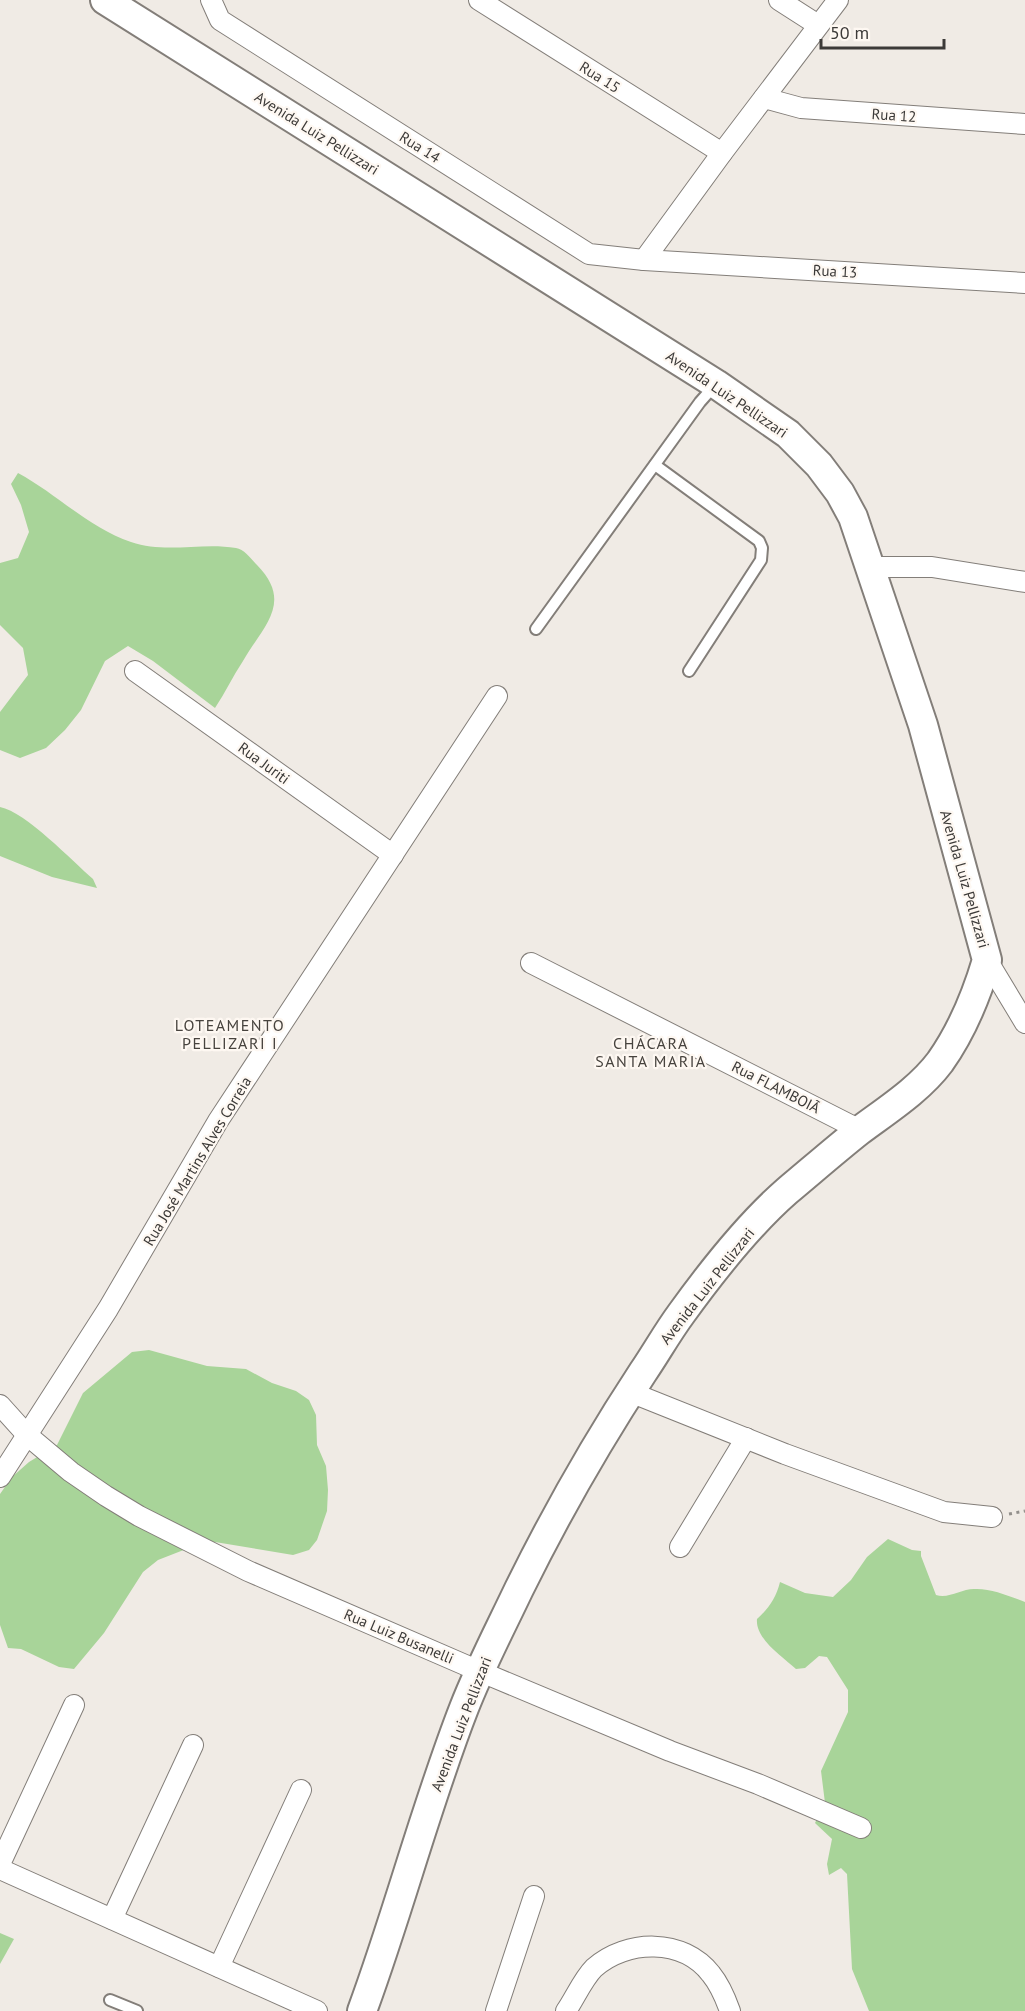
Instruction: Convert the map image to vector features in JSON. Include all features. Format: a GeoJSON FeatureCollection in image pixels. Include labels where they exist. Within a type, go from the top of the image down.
{"type":"FeatureCollection","features":[{"type":"Feature","properties":{"kind":"main road","name":"Avenida Luiz Pellizzari"},"geometry":{"type":"LineString","coordinates":[[105,0],[716,384],[788,434],[819,465],[840,493],[853,517],[870,567],[923,725],[987,960],[976,998],[958,1034],[938,1064],[890,1109],[860,1130],[784,1194],[736,1245],[680,1315],[576,1480],[543,1540],[479,1671],[462,1713],[362,2011]]}},
{"type":"Feature","properties":{"kind":"street","name":"Rua 15"},"geometry":{"type":"LineString","coordinates":[[479,0],[722,153]]}},
{"type":"Feature","properties":{"kind":"street"},"geometry":{"type":"LineString","coordinates":[[779,0],[818,25]]}},
{"type":"Feature","properties":{"kind":"street"},"geometry":{"type":"LineString","coordinates":[[644,260],[838,0]]}},
{"type":"Feature","properties":{"kind":"street","name":"Rua 14"},"geometry":{"type":"LineString","coordinates":[[211,1],[220,20],[589,254],[644,260]]}},
{"type":"Feature","properties":{"kind":"street","name":"Rua 12"},"geometry":{"type":"LineString","coordinates":[[764,98],[801,108],[1025,124]]}},
{"type":"Feature","properties":{"kind":"street","name":"Rua 13"},"geometry":{"type":"LineString","coordinates":[[644,260],[1025,283]]}},
{"type":"Feature","properties":{"kind":"street"},"geometry":{"type":"LineString","coordinates":[[870,567],[932,567],[1025,582]]}},
{"type":"Feature","properties":{"kind":"street","name":"Rua Juriti"},"geometry":{"type":"LineString","coordinates":[[135,671],[393,855]]}},
{"type":"Feature","properties":{"kind":"street","name":"Rua José Martins Alves Correia"},"geometry":{"type":"LineString","coordinates":[[0,1478],[108,1310],[218,1121],[497,696]]}},
{"type":"Feature","properties":{"kind":"street"},"geometry":{"type":"LineString","coordinates":[[987,960],[1025,1023]]}},
{"type":"Feature","properties":{"kind":"street","name":"Rua FLAMBOIÃ"},"geometry":{"type":"LineString","coordinates":[[531,963],[860,1130]]}},
{"type":"Feature","properties":{"kind":"street"},"geometry":{"type":"LineString","coordinates":[[1005,988],[1025,988]]}},
{"type":"Feature","properties":{"kind":"street"},"geometry":{"type":"LineString","coordinates":[[630,1392],[785,1454],[944,1512],[992,1517]]}},
{"type":"Feature","properties":{"kind":"street","name":"Rua Luiz Busanelli"},"geometry":{"type":"LineString","coordinates":[[0,1405],[27,1435],[71,1472],[139,1516],[248,1571],[479,1671],[861,1828]]}},
{"type":"Feature","properties":{"kind":"street"},"geometry":{"type":"LineString","coordinates":[[680,1547],[746,1438]]}},
{"type":"Feature","properties":{"kind":"street"},"geometry":{"type":"LineString","coordinates":[[0,1864],[74,1705]]}},
{"type":"Feature","properties":{"kind":"street"},"geometry":{"type":"LineString","coordinates":[[112,1919],[193,1745]]}},
{"type":"Feature","properties":{"kind":"street"},"geometry":{"type":"LineString","coordinates":[[219,1967],[301,1790]]}},
{"type":"Feature","properties":{"kind":"street"},"geometry":{"type":"LineString","coordinates":[[0,1869],[317,2011]]}},
{"type":"Feature","properties":{"kind":"street"},"geometry":{"type":"LineString","coordinates":[[496,2011],[534,1896]]}},
{"type":"Feature","properties":{"kind":"street"},"geometry":{"type":"LineString","coordinates":[[566,2011],[592,1970],[609,1958],[623,1951],[643,1947],[665,1947],[686,1953],[710,1972],[723,1992],[730,2011]]}},
{"type":"Feature","properties":{"kind":"lane"},"geometry":{"type":"LineString","coordinates":[[536,629],[700,402],[716,384]]}},
{"type":"Feature","properties":{"kind":"lane"},"geometry":{"type":"LineString","coordinates":[[655,465],[759,541],[762,548],[761,560],[689,671]]}},
{"type":"Feature","properties":{"kind":"lane"},"geometry":{"type":"LineString","coordinates":[[110,2000],[137,2011]]}},
{"type":"Feature","properties":{"kind":"green space"},"geometry":{"type":"Polygon","coordinates":[[[18,473],[87,520],[131,542],[170,548],[210,546],[236,548],[245,552],[257,565],[268,579],[273,591],[274,603],[271,614],[215,708],[153,661],[128,646],[105,661],[81,710],[46,748],[20,758],[0,750],[0,712],[28,675],[23,648],[0,625],[0,563],[18,558],[29,532],[21,505],[11,484],[18,473]]]}},
{"type":"Feature","properties":{"kind":"green space"},"geometry":{"type":"Polygon","coordinates":[[[0,807],[11,811],[35,827],[93,879],[97,888],[52,877],[0,856],[0,807]]]}},
{"type":"Feature","properties":{"kind":"green space"},"geometry":{"type":"Polygon","coordinates":[[[149,1350],[207,1366],[246,1369],[272,1383],[296,1391],[309,1400],[316,1415],[317,1445],[326,1466],[328,1490],[327,1511],[317,1540],[309,1550],[293,1555],[215,1542],[199,1544],[158,1560],[143,1572],[104,1633],[74,1669],[59,1667],[21,1649],[8,1648],[0,1625],[0,1494],[12,1477],[29,1462],[57,1445],[83,1393],[132,1352],[149,1350]]]}},
{"type":"Feature","properties":{"kind":"green space"},"geometry":{"type":"Polygon","coordinates":[[[888,1539],[912,1550],[921,1551],[936,1595],[946,1596],[969,1589],[980,1589],[1025,1602],[1025,2011],[869,2011],[852,1969],[847,1874],[841,1868],[829,1875],[827,1864],[832,1839],[815,1823],[825,1803],[821,1771],[848,1712],[848,1690],[827,1657],[819,1656],[805,1668],[796,1669],[760,1634],[757,1619],[772,1602],[780,1582],[805,1593],[833,1597],[851,1580],[867,1557],[888,1539]]]}},
{"type":"Feature","properties":{"kind":"green space"},"geometry":{"type":"Polygon","coordinates":[[[0,1933],[14,1939],[0,1964],[0,1933]]]}},
{"type":"Feature","properties":{"kind":"district","name":"LOTEAMENTO PELLIZARI I"},"geometry":{"type":"Point","coordinates":[230,1034]}},
{"type":"Feature","properties":{"kind":"district","name":"CHÁCARA SANTA MARIA"},"geometry":{"type":"Point","coordinates":[651,1052]}}]}
